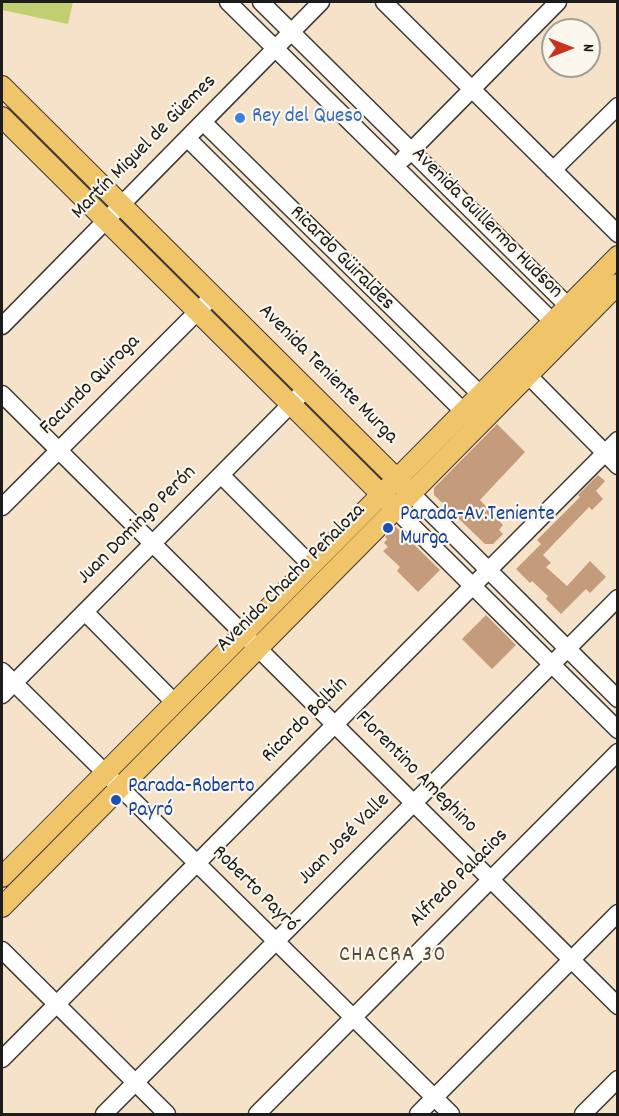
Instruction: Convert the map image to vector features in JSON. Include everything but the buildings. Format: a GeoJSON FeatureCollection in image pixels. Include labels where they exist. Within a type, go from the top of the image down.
{"type":"FeatureCollection","features":[{"type":"Feature","properties":{"kind":"main road","name":"Avenida Teniente Murga"},"geometry":{"type":"LineString","coordinates":[[2,86],[411,493]]}},
{"type":"Feature","properties":{"kind":"main road"},"geometry":{"type":"LineString","coordinates":[[2,117],[395,509]]}},
{"type":"Feature","properties":{"kind":"main road","name":"Avenida Chacho Peñaloza"},"geometry":{"type":"LineString","coordinates":[[2,907],[411,493],[521,368],[553,322],[618,256]]}},
{"type":"Feature","properties":{"kind":"main road","name":"Avenida Chacho Peñaloza"},"geometry":{"type":"LineString","coordinates":[[2,878],[480,394],[521,368],[575,327],[618,284]]}},
{"type":"Feature","properties":{"kind":"street","name":"Avenida Guillermo Hudson"},"geometry":{"type":"LineString","coordinates":[[228,2],[553,322],[575,327]]}},
{"type":"Feature","properties":{"kind":"street","name":"Avenida Guillermo Hudson"},"geometry":{"type":"LineString","coordinates":[[261,2],[568,306],[575,327]]}},
{"type":"Feature","properties":{"kind":"street","name":"Martín Miguel de Güemes"},"geometry":{"type":"LineString","coordinates":[[2,326],[321,2]]}},
{"type":"Feature","properties":{"kind":"street"},"geometry":{"type":"LineString","coordinates":[[396,167],[410,150],[558,2]]}},
{"type":"Feature","properties":{"kind":"street"},"geometry":{"type":"LineString","coordinates":[[394,5],[471,88],[618,234]]}},
{"type":"Feature","properties":{"kind":"street"},"geometry":{"type":"LineString","coordinates":[[553,170],[618,106]]}},
{"type":"Feature","properties":{"kind":"street","name":"Ricardo Güiraldes"},"geometry":{"type":"LineString","coordinates":[[203,122],[480,394]]}},
{"type":"Feature","properties":{"kind":"street","name":"Ricardo Güiraldes"},"geometry":{"type":"LineString","coordinates":[[187,138],[464,411]]}},
{"type":"Feature","properties":{"kind":"street"},"geometry":{"type":"LineString","coordinates":[[307,256],[323,240]]}},
{"type":"Feature","properties":{"kind":"street","name":"Facundo Quiroga"},"geometry":{"type":"LineString","coordinates":[[2,507],[213,296]]}},
{"type":"Feature","properties":{"kind":"street"},"geometry":{"type":"LineString","coordinates":[[378,327],[394,310]]}},
{"type":"Feature","properties":{"kind":"street"},"geometry":{"type":"LineString","coordinates":[[521,368],[618,466]]}},
{"type":"Feature","properties":{"kind":"street","name":"Juan Domingo Perón"},"geometry":{"type":"LineString","coordinates":[[2,696],[306,389]]}},
{"type":"Feature","properties":{"kind":"street","name":"Florentino Ameghino"},"geometry":{"type":"LineString","coordinates":[[2,394],[618,1006]]}},
{"type":"Feature","properties":{"kind":"street","name":"Ricardo Balbín"},"geometry":{"type":"LineString","coordinates":[[2,1059],[618,440]]}},
{"type":"Feature","properties":{"kind":"street"},"geometry":{"type":"LineString","coordinates":[[221,474],[311,565]]}},
{"type":"Feature","properties":{"kind":"street","name":"Avenida Teniente Murga"},"geometry":{"type":"LineString","coordinates":[[411,493],[618,699]]}},
{"type":"Feature","properties":{"kind":"street"},"geometry":{"type":"LineString","coordinates":[[395,509],[618,730]]}},
{"type":"Feature","properties":{"kind":"street","name":"Juan José Valle"},"geometry":{"type":"LineString","coordinates":[[104,1114],[618,598]]}},
{"type":"Feature","properties":{"kind":"street"},"geometry":{"type":"LineString","coordinates":[[85,612],[175,703]]}},
{"type":"Feature","properties":{"kind":"street","name":"Roberto Payró"},"geometry":{"type":"LineString","coordinates":[[2,671],[352,1019],[451,1114]]}},
{"type":"Feature","properties":{"kind":"street","name":"Alfredo Palacios"},"geometry":{"type":"LineString","coordinates":[[257,1114],[618,752]]}},
{"type":"Feature","properties":{"kind":"street"},"geometry":{"type":"LineString","coordinates":[[418,1114],[618,913]]}},
{"type":"Feature","properties":{"kind":"street"},"geometry":{"type":"LineString","coordinates":[[2,950],[167,1114]]}},
{"type":"Feature","properties":{"kind":"street"},"geometry":{"type":"LineString","coordinates":[[583,1114],[618,1079]]}},
{"type":"Feature","properties":{"kind":"green space"},"geometry":{"type":"Polygon","coordinates":[[[2,2],[73,2],[68,24],[2,10],[2,2]]]}},
{"type":"Feature","properties":{"kind":"place","name":"Rey del Queso"},"geometry":{"type":"Point","coordinates":[240,118]}},
{"type":"Feature","properties":{"kind":"place","name":"Parada-Av.Teniente Murga"},"geometry":{"type":"Point","coordinates":[388,528]}},
{"type":"Feature","properties":{"kind":"place","name":"Parada-Roberto Payró"},"geometry":{"type":"Point","coordinates":[116,800]}},
{"type":"Feature","properties":{"kind":"district","name":"CHACRA 30"},"geometry":{"type":"Point","coordinates":[393,957]}}]}
